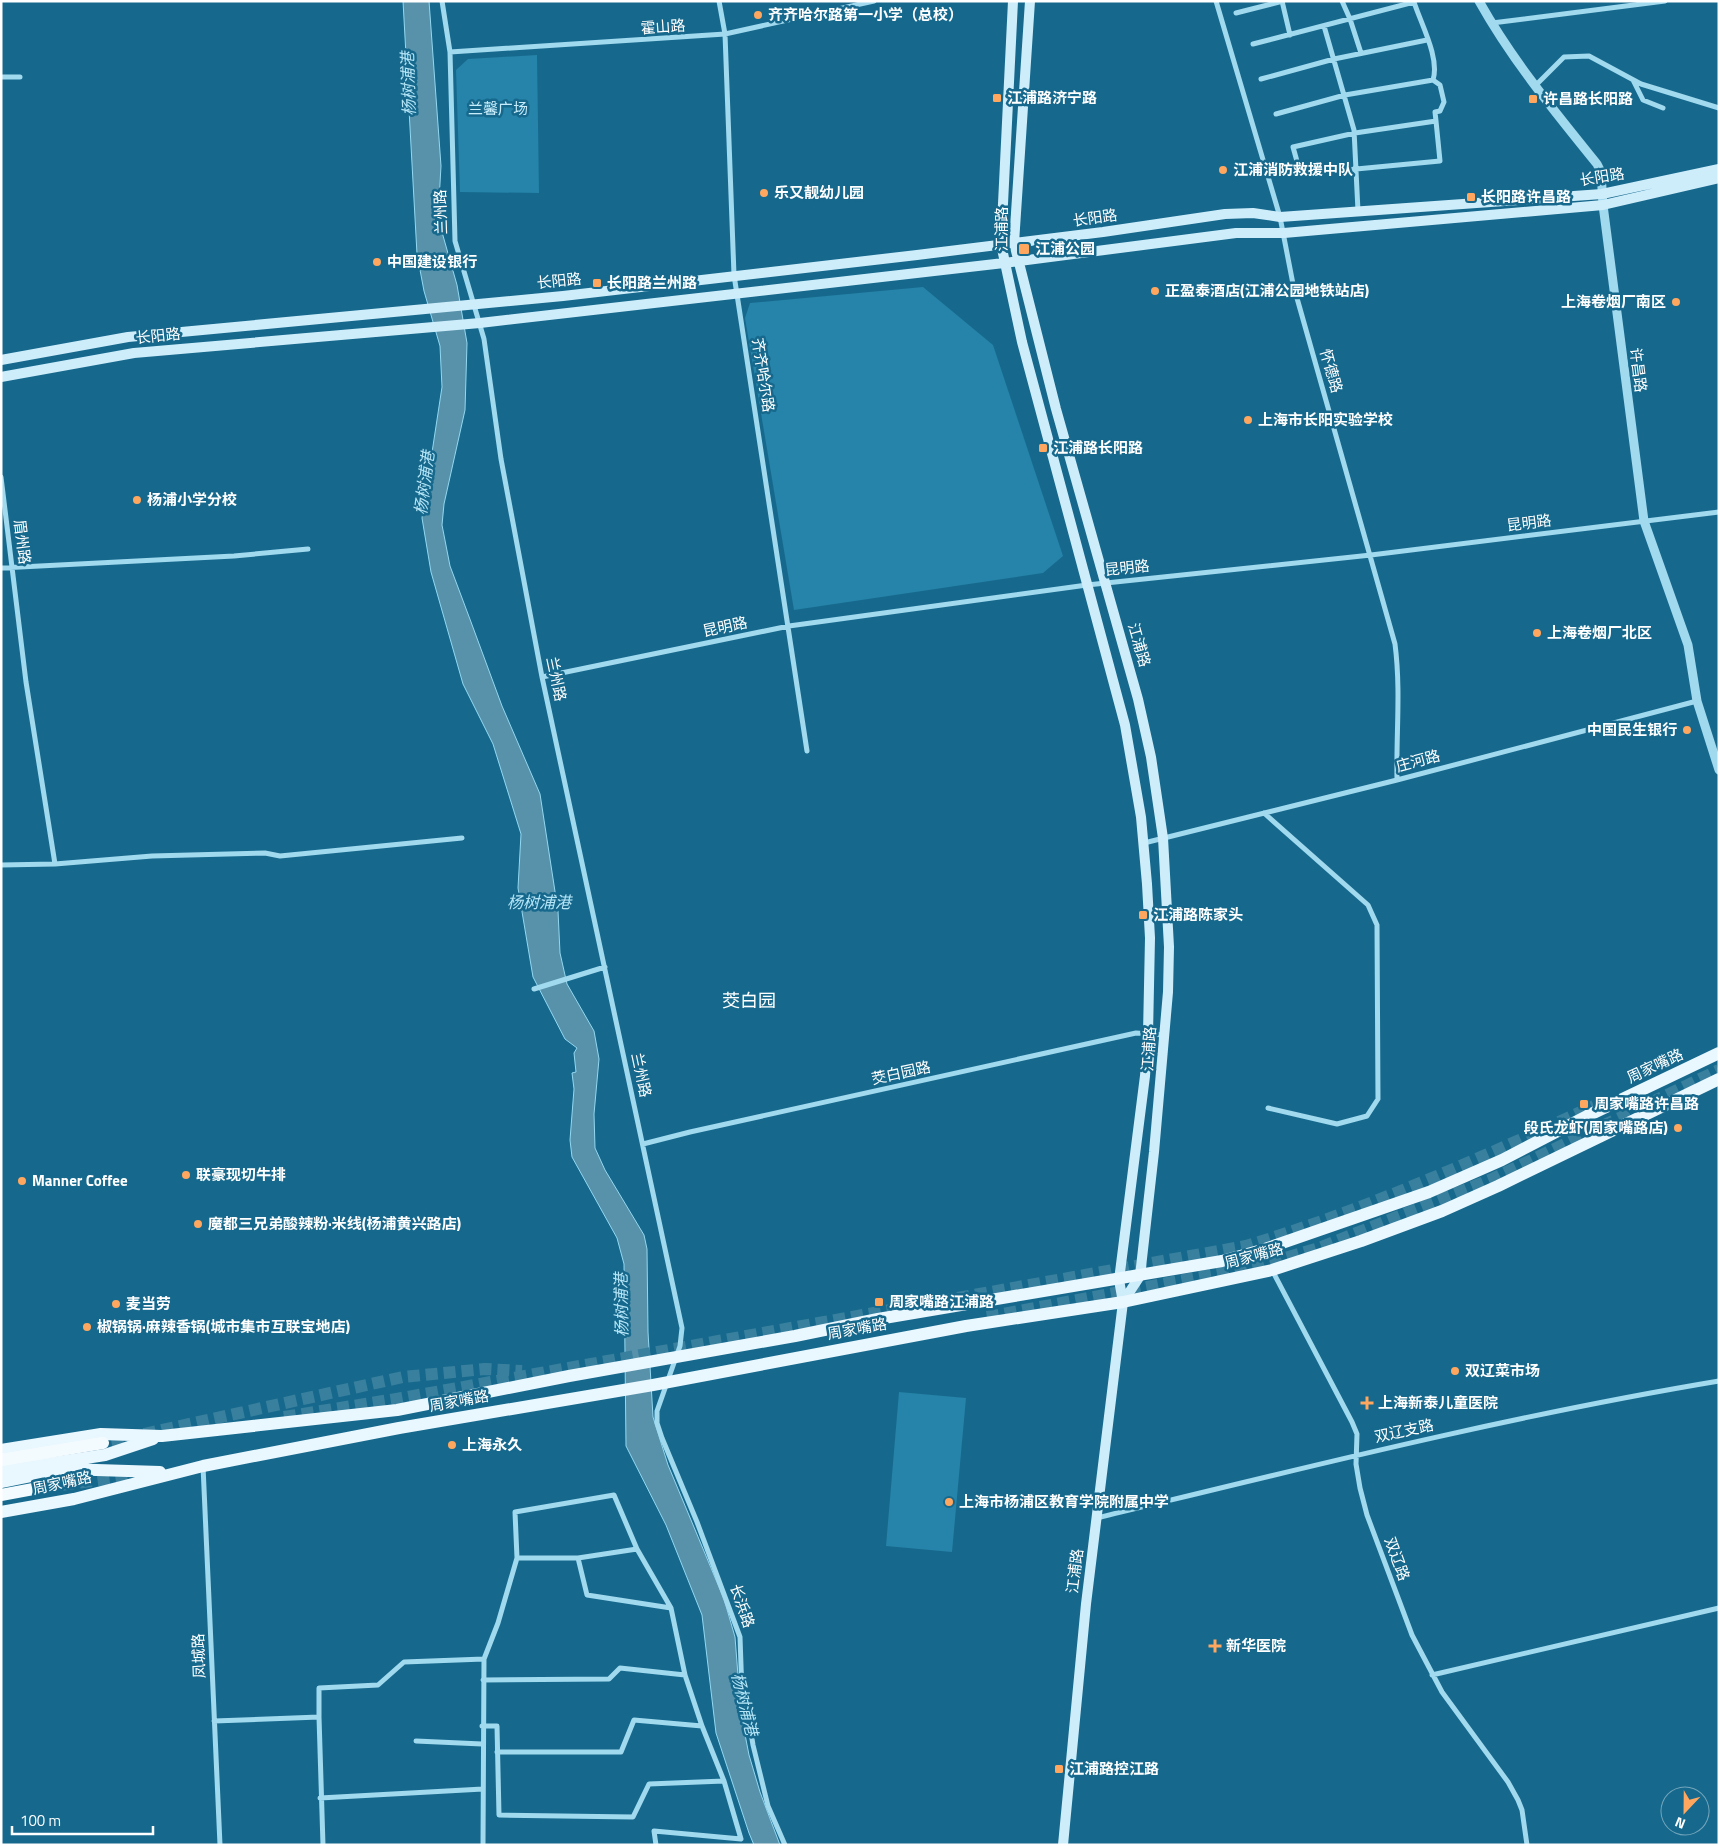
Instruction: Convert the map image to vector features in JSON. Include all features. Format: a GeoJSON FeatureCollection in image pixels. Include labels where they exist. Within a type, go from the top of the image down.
{"type":"FeatureCollection","features":[{"type":"Feature","properties":{"kind":"highway"},"geometry":{"type":"LineString","coordinates":[[1,1460],[103,1443]]}},
{"type":"Feature","properties":{"kind":"highway"},"geometry":{"type":"LineString","coordinates":[[1,1495],[44,1487]]}},
{"type":"Feature","properties":{"kind":"main road","name":"江浦路"},"geometry":{"type":"LineString","coordinates":[[1013,1],[1000,244],[1022,342],[1081,556],[1125,726],[1133,764],[1144,843],[1150,938],[1145,1076],[1119,1280],[1123,1302],[1096,1518],[1063,1845]]}},
{"type":"Feature","properties":{"kind":"main road","name":"江浦路"},"geometry":{"type":"LineString","coordinates":[[1030,1],[1014,243],[1056,410],[1138,699],[1151,758],[1163,838],[1169,947],[1165,1035],[1140,1276],[1123,1302]]}},
{"type":"Feature","properties":{"kind":"main road","name":"长阳路"},"geometry":{"type":"LineString","coordinates":[[1,360],[128,337],[475,305],[917,256],[1225,214],[1253,213],[1280,217],[1602,194],[1719,168]]}},
{"type":"Feature","properties":{"kind":"main road","name":"长阳路"},"geometry":{"type":"LineString","coordinates":[[1,377],[134,353],[480,323],[738,295],[1236,233],[1284,233],[1603,205],[1719,178]]}},
{"type":"Feature","properties":{"kind":"main road","name":"周家嘴路"},"geometry":{"type":"LineString","coordinates":[[1,1450],[101,1434],[162,1436],[397,1410],[878,1319],[1119,1280],[1222,1261],[1262,1250],[1429,1192],[1502,1160],[1587,1116],[1719,1053]]}},
{"type":"Feature","properties":{"kind":"main road","name":"周家嘴路"},"geometry":{"type":"LineString","coordinates":[[1,1512],[74,1499],[203,1466],[399,1428],[666,1383],[966,1326],[1123,1302],[1272,1270],[1361,1241],[1450,1207],[1719,1078]]}},
{"type":"Feature","properties":{"kind":"main road"},"geometry":{"type":"LineString","coordinates":[[1,1471],[105,1455],[162,1436]]}},
{"type":"Feature","properties":{"kind":"main road"},"geometry":{"type":"LineString","coordinates":[[1,1482],[65,1470],[175,1472]]}},
{"type":"Feature","properties":{"kind":"street","name":"兰州路"},"geometry":{"type":"LineString","coordinates":[[442,1],[450,52],[455,241],[461,268],[480,323],[501,459],[542,677],[682,1328],[676,1357]]}},
{"type":"Feature","properties":{"kind":"street","name":"齐齐哈尔路"},"geometry":{"type":"LineString","coordinates":[[720,1],[725,34],[734,275],[807,751]]}},
{"type":"Feature","properties":{"kind":"street","name":"霍山路"},"geometry":{"type":"LineString","coordinates":[[450,52],[725,34],[874,1]]}},
{"type":"Feature","properties":{"kind":"street","name":"怀德路"},"geometry":{"type":"LineString","coordinates":[[1216,1],[1280,217],[1293,284],[1395,644],[1398,673],[1397,780]]}},
{"type":"Feature","properties":{"kind":"street"},"geometry":{"type":"LineString","coordinates":[[1236,13],[1282,1],[1290,35]]}},
{"type":"Feature","properties":{"kind":"street"},"geometry":{"type":"LineString","coordinates":[[1342,1],[1361,54]]}},
{"type":"Feature","properties":{"kind":"street","name":"许昌路"},"geometry":{"type":"LineString","coordinates":[[1479,1],[1491,23],[1534,86],[1599,168],[1644,521],[1688,645],[1698,701],[1719,770]]}},
{"type":"Feature","properties":{"kind":"street"},"geometry":{"type":"LineString","coordinates":[[1491,23],[1665,1]]}},
{"type":"Feature","properties":{"kind":"street"},"geometry":{"type":"LineString","coordinates":[[1253,44],[1403,3],[1414,2],[1426,40],[1434,56],[1436,71],[1434,80]]}},
{"type":"Feature","properties":{"kind":"street"},"geometry":{"type":"LineString","coordinates":[[1324,26],[1355,133],[1358,212]]}},
{"type":"Feature","properties":{"kind":"street"},"geometry":{"type":"LineString","coordinates":[[1261,79],[1334,59],[1426,40]]}},
{"type":"Feature","properties":{"kind":"street"},"geometry":{"type":"LineString","coordinates":[[1534,86],[1564,57],[1589,56],[1633,80],[1719,108]]}},
{"type":"Feature","properties":{"kind":"street"},"geometry":{"type":"LineString","coordinates":[[1,77],[20,77]]}},
{"type":"Feature","properties":{"kind":"street"},"geometry":{"type":"LineString","coordinates":[[1276,114],[1345,95],[1434,80],[1440,85],[1444,102],[1440,111],[1435,112],[1436,121],[1440,161],[1304,174],[1300,172],[1292,147],[1355,133],[1436,121]]}},
{"type":"Feature","properties":{"kind":"street"},"geometry":{"type":"LineString","coordinates":[[1633,80],[1643,100],[1663,108]]}},
{"type":"Feature","properties":{"kind":"street","name":"眉州路"},"geometry":{"type":"LineString","coordinates":[[1,477],[20,640],[55,864]]}},
{"type":"Feature","properties":{"kind":"street","name":"昆明路"},"geometry":{"type":"LineString","coordinates":[[542,677],[789,626],[1087,585],[1371,555],[1719,512]]}},
{"type":"Feature","properties":{"kind":"street"},"geometry":{"type":"LineString","coordinates":[[1,568],[234,556],[308,549]]}},
{"type":"Feature","properties":{"kind":"street","name":"庄河路"},"geometry":{"type":"LineString","coordinates":[[1144,843],[1397,780],[1698,701]]}},
{"type":"Feature","properties":{"kind":"street"},"geometry":{"type":"LineString","coordinates":[[1264,813],[1368,905],[1377,925],[1379,1059],[1378,1099],[1367,1116],[1337,1124],[1268,1108]]}},
{"type":"Feature","properties":{"kind":"street"},"geometry":{"type":"LineString","coordinates":[[1,865],[55,864],[152,856],[265,853],[280,856],[462,838]]}},
{"type":"Feature","properties":{"kind":"street"},"geometry":{"type":"LineString","coordinates":[[534,989],[605,967]]}},
{"type":"Feature","properties":{"kind":"street","name":"茭白园路"},"geometry":{"type":"LineString","coordinates":[[643,1144],[1136,1033],[1165,1035]]}},
{"type":"Feature","properties":{"kind":"street","name":"双辽路"},"geometry":{"type":"LineString","coordinates":[[1272,1270],[1357,1434],[1356,1454],[1360,1488],[1367,1515],[1412,1635],[1442,1692],[1508,1782],[1518,1800],[1522,1810],[1526,1845]]}},
{"type":"Feature","properties":{"kind":"street","name":"长浜路"},"geometry":{"type":"LineString","coordinates":[[676,1357],[666,1383],[657,1422],[707,1547],[740,1637],[742,1694],[753,1745],[768,1806],[785,1845]]}},
{"type":"Feature","properties":{"kind":"street","name":"双辽支路"},"geometry":{"type":"LineString","coordinates":[[1096,1518],[1356,1454],[1585,1404],[1719,1381]]}},
{"type":"Feature","properties":{"kind":"street","name":"凤城路"},"geometry":{"type":"LineString","coordinates":[[203,1466],[220,1845]]}},
{"type":"Feature","properties":{"kind":"street"},"geometry":{"type":"LineString","coordinates":[[483,1845],[482,1726],[484,1659],[498,1623],[517,1558],[515,1512],[614,1495],[637,1549],[671,1608],[685,1675],[702,1726],[724,1780],[741,1839],[654,1831],[656,1845]]}},
{"type":"Feature","properties":{"kind":"street"},"geometry":{"type":"LineString","coordinates":[[517,1558],[578,1558],[637,1549]]}},
{"type":"Feature","properties":{"kind":"street"},"geometry":{"type":"LineString","coordinates":[[578,1558],[587,1595],[671,1608]]}},
{"type":"Feature","properties":{"kind":"street"},"geometry":{"type":"LineString","coordinates":[[1432,1675],[1719,1608]]}},
{"type":"Feature","properties":{"kind":"street"},"geometry":{"type":"LineString","coordinates":[[323,1845],[320,1798],[319,1688],[378,1686],[404,1662],[484,1659]]}},
{"type":"Feature","properties":{"kind":"street"},"geometry":{"type":"LineString","coordinates":[[483,1680],[609,1679],[620,1668],[685,1675]]}},
{"type":"Feature","properties":{"kind":"street"},"geometry":{"type":"LineString","coordinates":[[214,1721],[319,1717]]}},
{"type":"Feature","properties":{"kind":"street"},"geometry":{"type":"LineString","coordinates":[[497,1752],[621,1752],[634,1720],[702,1726]]}},
{"type":"Feature","properties":{"kind":"street"},"geometry":{"type":"LineString","coordinates":[[482,1726],[496,1726],[499,1815],[633,1817],[649,1784],[724,1780]]}},
{"type":"Feature","properties":{"kind":"street"},"geometry":{"type":"LineString","coordinates":[[416,1741],[482,1744]]}},
{"type":"Feature","properties":{"kind":"street"},"geometry":{"type":"LineString","coordinates":[[320,1798],[483,1789]]}},
{"type":"Feature","properties":{"kind":"green space","name":"兰馨广场"},"geometry":{"type":"Polygon","coordinates":[[[537,55],[539,193],[460,192],[456,70],[468,59],[537,55]]]}},
{"type":"Feature","properties":{"kind":"green space"},"geometry":{"type":"Polygon","coordinates":[[[923,287],[993,345],[1063,556],[1043,573],[794,610],[745,318],[750,303],[923,287]]]}},
{"type":"Feature","properties":{"kind":"green space"},"geometry":{"type":"Polygon","coordinates":[[[899,1392],[966,1398],[952,1552],[886,1546],[899,1392]]]}},
{"type":"Feature","properties":{"kind":"water","name":"杨树浦港"},"geometry":{"type":"Polygon","coordinates":[[[403,1],[429,1],[441,166],[438,218],[457,285],[467,343],[465,410],[444,504],[442,525],[450,566],[502,706],[540,794],[558,911],[560,953],[567,984],[594,1031],[599,1059],[594,1114],[595,1148],[605,1170],[644,1235],[647,1249],[648,1332],[653,1417],[668,1465],[724,1599],[735,1637],[741,1714],[749,1755],[760,1792],[780,1845],[754,1845],[749,1833],[716,1733],[702,1615],[666,1525],[626,1446],[624,1264],[617,1238],[572,1157],[570,1140],[574,1089],[572,1073],[576,1072],[574,1053],[577,1048],[565,1039],[533,977],[518,888],[521,834],[493,744],[463,684],[431,572],[422,518],[442,387],[440,346],[424,291],[417,254],[403,1]]]}},
{"type":"Feature","properties":{"kind":"tunnel"},"geometry":{"type":"LineString","coordinates":[[987,1317],[1258,1266],[1319,1248],[1492,1179],[1719,1070]]}},
{"type":"Feature","properties":{"kind":"tunnel"},"geometry":{"type":"LineString","coordinates":[[284,1417],[402,1398],[1246,1246],[1379,1200],[1466,1164],[1594,1106]]}},
{"type":"Feature","properties":{"kind":"tunnel"},"geometry":{"type":"LineString","coordinates":[[144,1434],[403,1377],[485,1369],[522,1371]]}},
{"type":"Feature","properties":{"kind":"tunnel"},"geometry":{"type":"LineString","coordinates":[[94,1447],[138,1440]]}},
{"type":"Feature","properties":{"kind":"tunnel"},"geometry":{"type":"LineString","coordinates":[[44,1487],[141,1475]]}},
{"type":"Feature","properties":{"kind":"place","name":"齐齐哈尔路第一小学（总校）"},"geometry":{"type":"Point","coordinates":[758,15]}},
{"type":"Feature","properties":{"kind":"place","name":"江浦路济宁路"},"geometry":{"type":"Point","coordinates":[997,98]}},
{"type":"Feature","properties":{"kind":"place","name":"许昌路长阳路"},"geometry":{"type":"Point","coordinates":[1533,99]}},
{"type":"Feature","properties":{"kind":"place","name":"江浦消防救援中队"},"geometry":{"type":"Point","coordinates":[1223,170]}},
{"type":"Feature","properties":{"kind":"place","name":"乐又靓幼儿园"},"geometry":{"type":"Point","coordinates":[764,193]}},
{"type":"Feature","properties":{"kind":"place","name":"长阳路许昌路"},"geometry":{"type":"Point","coordinates":[1471,197]}},
{"type":"Feature","properties":{"kind":"place","name":"江浦公园"},"geometry":{"type":"Point","coordinates":[1024,249]}},
{"type":"Feature","properties":{"kind":"place","name":"中国建设银行"},"geometry":{"type":"Point","coordinates":[377,262]}},
{"type":"Feature","properties":{"kind":"place","name":"长阳路兰州路"},"geometry":{"type":"Point","coordinates":[597,283]}},
{"type":"Feature","properties":{"kind":"place","name":"正盈泰酒店(江浦公园地铁站店)"},"geometry":{"type":"Point","coordinates":[1155,291]}},
{"type":"Feature","properties":{"kind":"place","name":"上海卷烟厂南区"},"geometry":{"type":"Point","coordinates":[1676,302]}},
{"type":"Feature","properties":{"kind":"place","name":"上海市长阳实验学校"},"geometry":{"type":"Point","coordinates":[1248,420]}},
{"type":"Feature","properties":{"kind":"place","name":"江浦路长阳路"},"geometry":{"type":"Point","coordinates":[1043,448]}},
{"type":"Feature","properties":{"kind":"place","name":"杨浦小学分校"},"geometry":{"type":"Point","coordinates":[137,500]}},
{"type":"Feature","properties":{"kind":"place","name":"上海卷烟厂北区"},"geometry":{"type":"Point","coordinates":[1537,633]}},
{"type":"Feature","properties":{"kind":"place","name":"中国民生银行"},"geometry":{"type":"Point","coordinates":[1687,730]}},
{"type":"Feature","properties":{"kind":"place","name":"江浦路陈家头"},"geometry":{"type":"Point","coordinates":[1143,915]}},
{"type":"Feature","properties":{"kind":"place","name":"周家嘴路许昌路"},"geometry":{"type":"Point","coordinates":[1584,1104]}},
{"type":"Feature","properties":{"kind":"place","name":"段氏龙虾(周家嘴路店)"},"geometry":{"type":"Point","coordinates":[1678,1128]}},
{"type":"Feature","properties":{"kind":"place","name":"联豪现切牛排"},"geometry":{"type":"Point","coordinates":[186,1175]}},
{"type":"Feature","properties":{"kind":"place","name":"Manner Coffee"},"geometry":{"type":"Point","coordinates":[22,1181]}},
{"type":"Feature","properties":{"kind":"place","name":"魔都三兄弟酸辣粉·米线(杨浦黄兴路店)"},"geometry":{"type":"Point","coordinates":[198,1224]}},
{"type":"Feature","properties":{"kind":"place","name":"周家嘴路江浦路"},"geometry":{"type":"Point","coordinates":[879,1302]}},
{"type":"Feature","properties":{"kind":"place","name":"麦当劳"},"geometry":{"type":"Point","coordinates":[116,1304]}},
{"type":"Feature","properties":{"kind":"place","name":"椒锅锅·麻辣香锅(城市集市互联宝地店)"},"geometry":{"type":"Point","coordinates":[87,1327]}},
{"type":"Feature","properties":{"kind":"place","name":"双辽菜市场"},"geometry":{"type":"Point","coordinates":[1455,1371]}},
{"type":"Feature","properties":{"kind":"place","name":"上海新泰儿童医院"},"geometry":{"type":"Point","coordinates":[1367,1403]}},
{"type":"Feature","properties":{"kind":"place","name":"上海永久"},"geometry":{"type":"Point","coordinates":[452,1445]}},
{"type":"Feature","properties":{"kind":"place","name":"上海市杨浦区教育学院附属中学"},"geometry":{"type":"Point","coordinates":[949,1502]}},
{"type":"Feature","properties":{"kind":"place","name":"新华医院"},"geometry":{"type":"Point","coordinates":[1215,1646]}},
{"type":"Feature","properties":{"kind":"place","name":"江浦路控江路"},"geometry":{"type":"Point","coordinates":[1059,1769]}},
{"type":"Feature","properties":{"kind":"district","name":"茭白园"},"geometry":{"type":"Point","coordinates":[749,1001]}}]}
